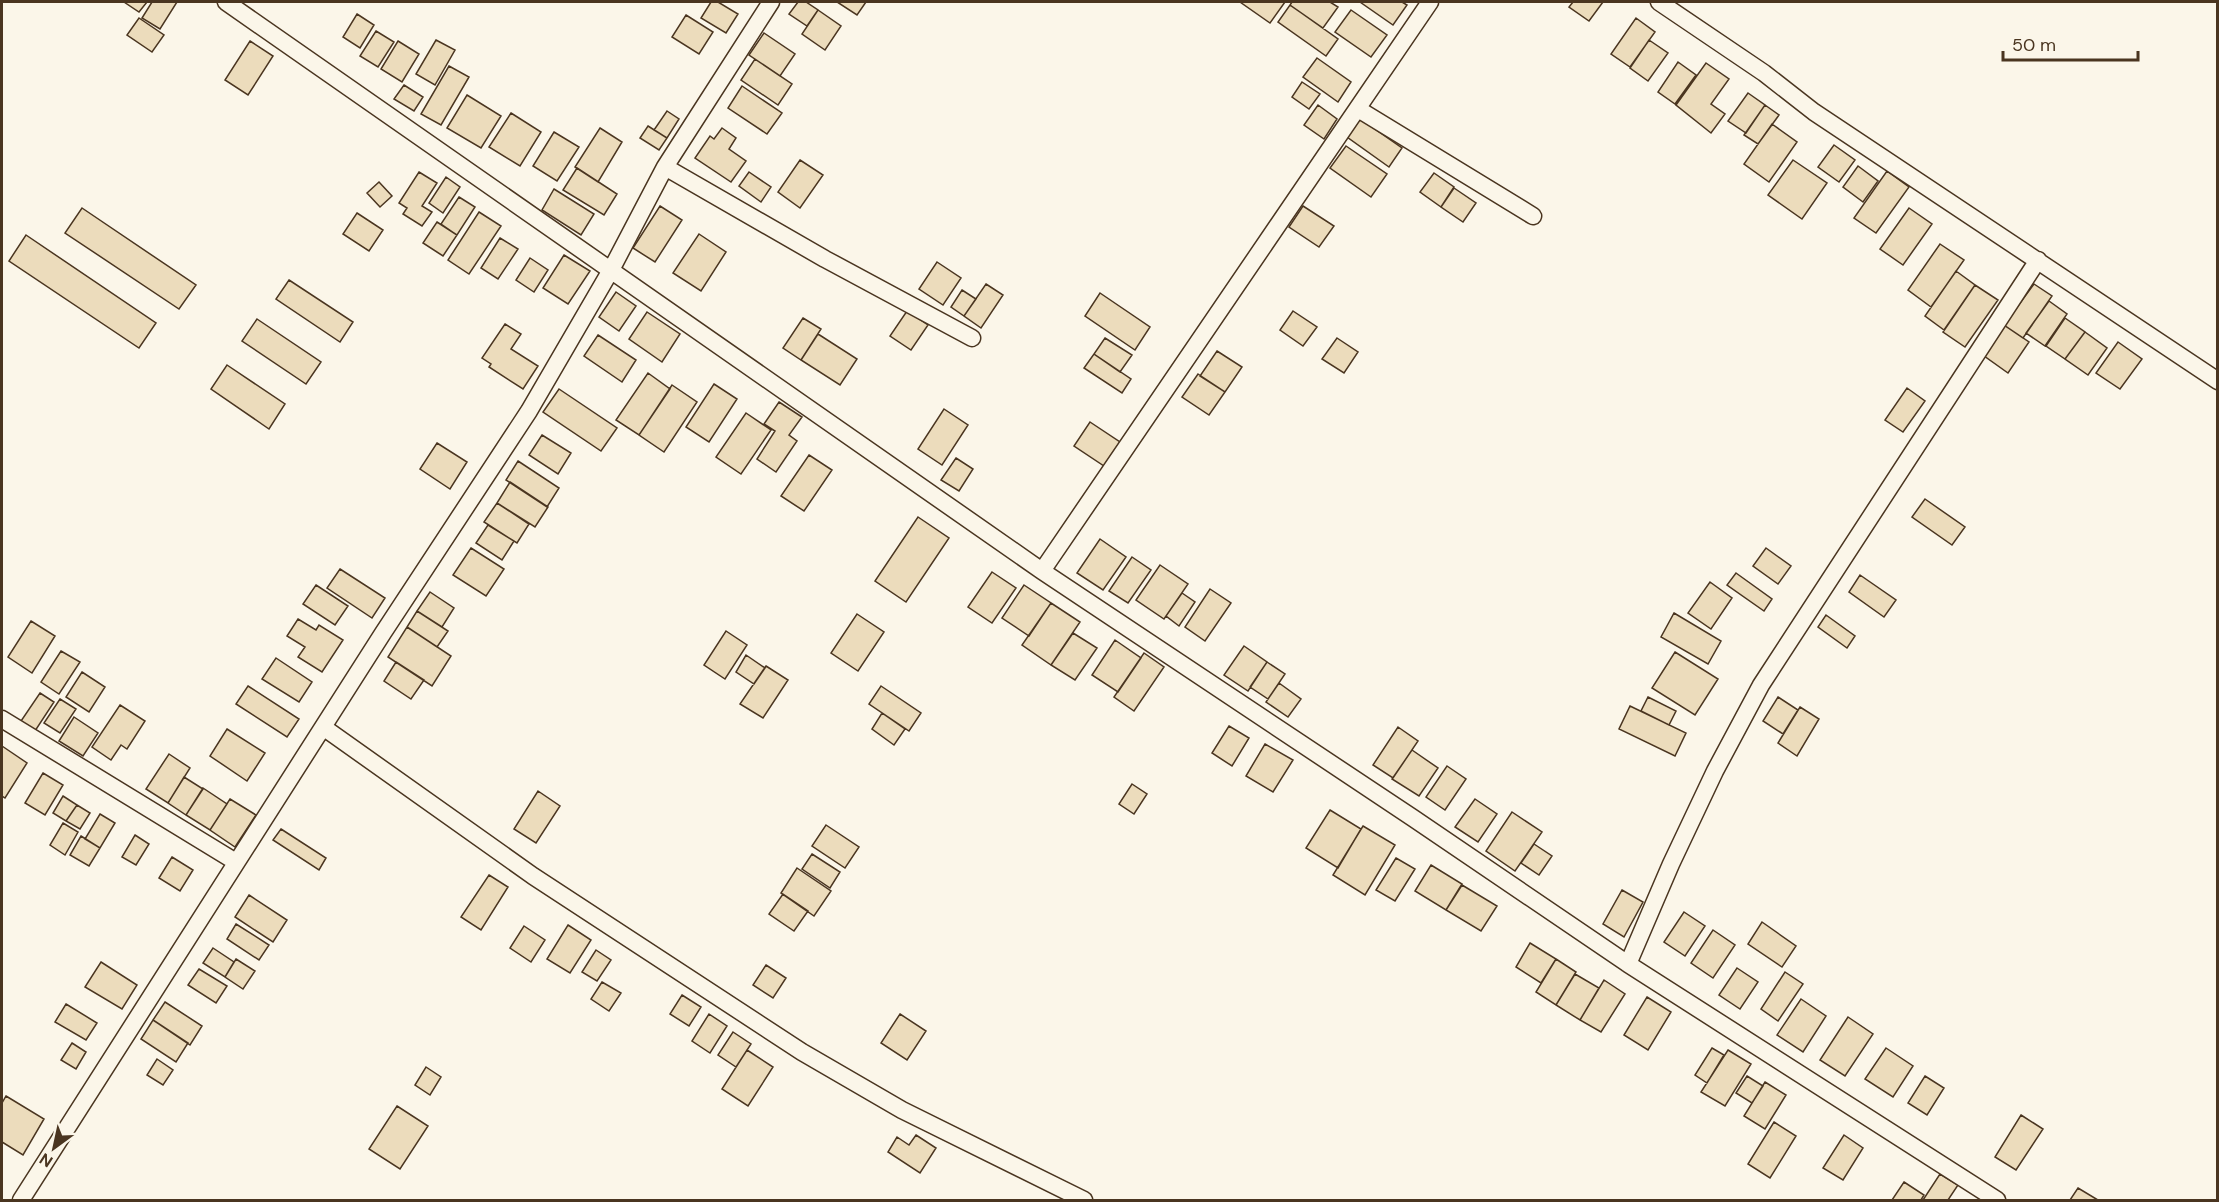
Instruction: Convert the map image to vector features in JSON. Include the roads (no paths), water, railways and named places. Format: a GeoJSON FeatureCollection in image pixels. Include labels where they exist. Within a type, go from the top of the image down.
{"type":"FeatureCollection","features":[{"type":"Feature","properties":{"kind":"street"},"geometry":{"type":"LineString","coordinates":[[226,2],[1042,571],[1628,963],[1997,1200]]}},
{"type":"Feature","properties":{"kind":"street"},"geometry":{"type":"LineString","coordinates":[[21,1200],[322,727],[529,411],[611,270],[665,167],[771,2]]}},
{"type":"Feature","properties":{"kind":"street"},"geometry":{"type":"LineString","coordinates":[[1042,571],[1430,2]]}},
{"type":"Feature","properties":{"kind":"street"},"geometry":{"type":"LineString","coordinates":[[1659,2],[1764,73],[1814,112],[2217,381]]}},
{"type":"Feature","properties":{"kind":"street"},"geometry":{"type":"LineString","coordinates":[[1358,109],[1533,216]]}},
{"type":"Feature","properties":{"kind":"street"},"geometry":{"type":"LineString","coordinates":[[665,167],[825,259],[972,338]]}},
{"type":"Feature","properties":{"kind":"street"},"geometry":{"type":"LineString","coordinates":[[1628,963],[1705,792],[1761,685],[2038,260]]}},
{"type":"Feature","properties":{"kind":"street"},"geometry":{"type":"LineString","coordinates":[[2,719],[236,862]]}},
{"type":"Feature","properties":{"kind":"street"},"geometry":{"type":"LineString","coordinates":[[322,727],[533,876],[802,1052],[902,1110],[1084,1200]]}}]}
